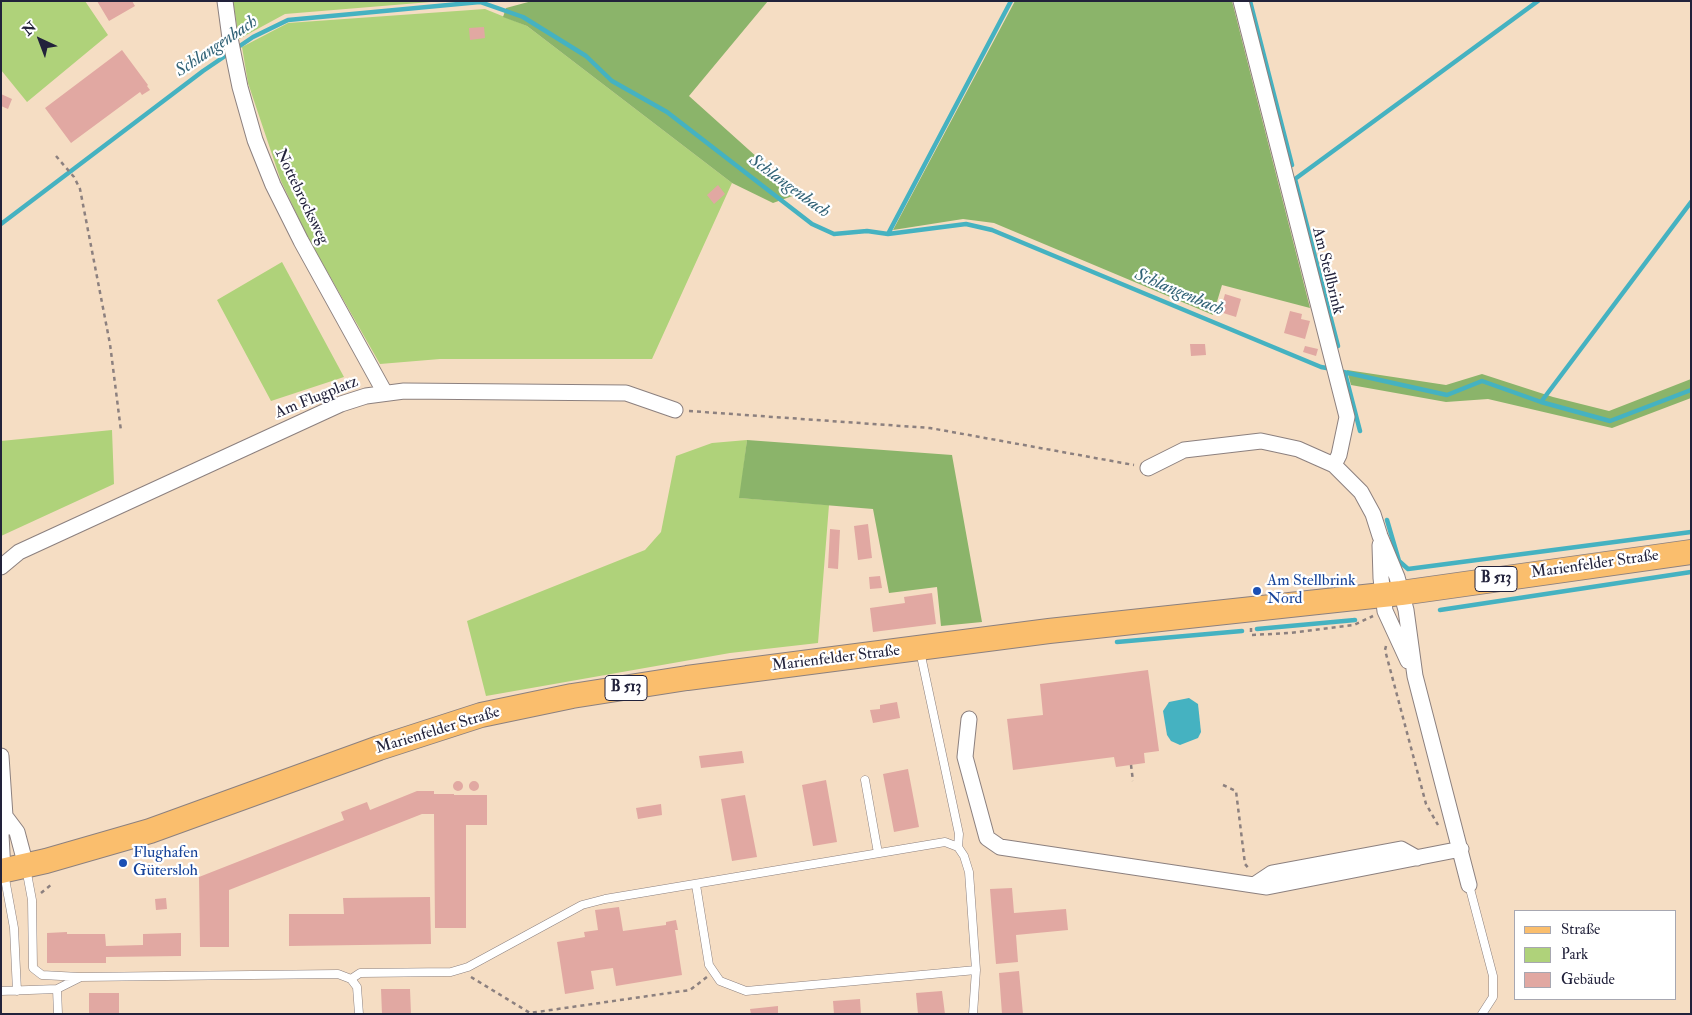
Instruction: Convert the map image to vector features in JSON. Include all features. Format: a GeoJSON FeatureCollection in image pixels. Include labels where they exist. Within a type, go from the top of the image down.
{"type":"FeatureCollection","features":[{"type":"Feature","properties":{"kind":"main road","name":"Marienfelder Straße"},"geometry":{"type":"LineString","coordinates":[[2,871],[150,831],[379,748],[481,715],[572,696],[687,678],[1049,631],[1249,609],[1384,600],[1691,552]]}},
{"type":"Feature","properties":{"kind":"street","name":"Nottebrocksweg"},"geometry":{"type":"LineString","coordinates":[[225,1],[240,87],[255,140],[273,185],[301,241],[385,393]]}},
{"type":"Feature","properties":{"kind":"street","name":"Am Stellbrink"},"geometry":{"type":"LineString","coordinates":[[1241,1],[1346,417],[1339,455],[1334,465]]}},
{"type":"Feature","properties":{"kind":"street","name":"Am Flugplatz"},"geometry":{"type":"LineString","coordinates":[[1,567],[19,552],[332,408],[366,396],[404,391],[626,393],[675,410]]}},
{"type":"Feature","properties":{"kind":"street"},"geometry":{"type":"LineString","coordinates":[[1148,468],[1184,450],[1261,441],[1298,449],[1334,465],[1361,492],[1373,514],[1380,536],[1385,611],[1415,676],[1457,850],[1470,885]]}},
{"type":"Feature","properties":{"kind":"street"},"geometry":{"type":"LineString","coordinates":[[970,719],[965,757],[987,838],[1000,847],[1252,878],[1267,887],[1457,850]]}},
{"type":"Feature","properties":{"kind":"street"},"geometry":{"type":"LineString","coordinates":[[1,756],[5,816],[1,835],[2,871]]}},
{"type":"Feature","properties":{"kind":"street"},"geometry":{"type":"LineString","coordinates":[[5,816],[16,832],[26,866]]}},
{"type":"Feature","properties":{"kind":"lane"},"geometry":{"type":"LineString","coordinates":[[919,648],[959,834],[958,847]]}},
{"type":"Feature","properties":{"kind":"lane"},"geometry":{"type":"LineString","coordinates":[[865,780],[878,853]]}},
{"type":"Feature","properties":{"kind":"lane"},"geometry":{"type":"LineString","coordinates":[[352,979],[360,973],[451,972],[468,966],[582,905],[605,899],[945,842],[958,847],[964,856],[969,872],[976,970],[973,1014]]}},
{"type":"Feature","properties":{"kind":"lane"},"geometry":{"type":"LineString","coordinates":[[26,866],[32,900],[33,968],[42,975],[80,978],[338,974],[352,979],[357,987],[360,1014]]}},
{"type":"Feature","properties":{"kind":"lane"},"geometry":{"type":"LineString","coordinates":[[2,871],[14,928],[17,991]]}},
{"type":"Feature","properties":{"kind":"lane"},"geometry":{"type":"LineString","coordinates":[[696,885],[708,965],[720,981],[746,991],[976,970]]}},
{"type":"Feature","properties":{"kind":"lane"},"geometry":{"type":"LineString","coordinates":[[1470,885],[1493,976],[1493,997],[1482,1014]]}},
{"type":"Feature","properties":{"kind":"lane"},"geometry":{"type":"LineString","coordinates":[[1,991],[57,989],[80,978]]}},
{"type":"Feature","properties":{"kind":"lane"},"geometry":{"type":"LineString","coordinates":[[57,989],[58,1014]]}},
{"type":"Feature","properties":{"kind":"path"},"geometry":{"type":"LineString","coordinates":[[56,156],[74,177],[80,189],[110,344],[120,431]]}},
{"type":"Feature","properties":{"kind":"path"},"geometry":{"type":"LineString","coordinates":[[675,410],[930,428],[1148,468]]}},
{"type":"Feature","properties":{"kind":"path"},"geometry":{"type":"LineString","coordinates":[[1249,609],[1252,635],[1290,633],[1354,625],[1373,616],[1384,600]]}},
{"type":"Feature","properties":{"kind":"path"},"geometry":{"type":"LineString","coordinates":[[1386,643],[1385,650],[1426,804],[1457,850]]}},
{"type":"Feature","properties":{"kind":"path"},"geometry":{"type":"LineString","coordinates":[[1131,765],[1133,781]]}},
{"type":"Feature","properties":{"kind":"path"},"geometry":{"type":"LineString","coordinates":[[1223,785],[1236,791],[1245,864],[1252,878]]}},
{"type":"Feature","properties":{"kind":"path"},"geometry":{"type":"LineString","coordinates":[[468,966],[471,978],[530,1013],[690,990],[714,972]]}},
{"type":"Feature","properties":{"kind":"green space"},"geometry":{"type":"Polygon","coordinates":[[[1,1],[85,1],[108,35],[27,102],[1,70],[1,1]]]}},
{"type":"Feature","properties":{"kind":"green space"},"geometry":{"type":"Polygon","coordinates":[[[233,1],[443,1],[285,14],[239,39],[233,1]]]}},
{"type":"Feature","properties":{"kind":"green space"},"geometry":{"type":"Polygon","coordinates":[[[532,1],[768,1],[689,96],[798,194],[773,203],[732,183],[527,26],[503,17],[506,8],[532,1]]]}},
{"type":"Feature","properties":{"kind":"green space"},"geometry":{"type":"Polygon","coordinates":[[[1015,1],[1232,1],[1310,308],[1222,285],[1213,315],[994,223],[963,219],[893,230],[1015,1]]]}},
{"type":"Feature","properties":{"kind":"green space"},"geometry":{"type":"Polygon","coordinates":[[[485,9],[527,26],[732,183],[652,359],[440,359],[380,364],[308,238],[281,181],[248,83],[242,47],[288,23],[485,9]]]}},
{"type":"Feature","properties":{"kind":"green space"},"geometry":{"type":"Polygon","coordinates":[[[282,262],[344,377],[271,401],[217,300],[282,262]]]}},
{"type":"Feature","properties":{"kind":"green space"},"geometry":{"type":"Polygon","coordinates":[[[1347,370],[1446,385],[1482,374],[1553,397],[1609,411],[1691,379],[1691,398],[1612,428],[1488,399],[1446,402],[1351,385],[1347,370]]]}},
{"type":"Feature","properties":{"kind":"green space"},"geometry":{"type":"Polygon","coordinates":[[[112,430],[114,484],[1,536],[1,441],[112,430]]]}},
{"type":"Feature","properties":{"kind":"green space"},"geometry":{"type":"Polygon","coordinates":[[[747,440],[740,498],[829,505],[818,643],[730,653],[486,696],[467,621],[645,550],[661,532],[676,456],[712,443],[747,440]]]}},
{"type":"Feature","properties":{"kind":"green space"},"geometry":{"type":"Polygon","coordinates":[[[747,440],[952,455],[982,622],[941,626],[937,587],[889,593],[873,509],[739,498],[747,440]]]}},
{"type":"Feature","properties":{"kind":"water"},"geometry":{"type":"Polygon","coordinates":[[[1189,698],[1198,704],[1201,732],[1198,738],[1180,745],[1171,741],[1167,735],[1163,711],[1169,702],[1189,698]]]}},
{"type":"Feature","properties":{"kind":"building"},"geometry":{"type":"Polygon","coordinates":[[[97,1],[132,1],[135,6],[109,21],[97,1]]]}},
{"type":"Feature","properties":{"kind":"building"},"geometry":{"type":"Polygon","coordinates":[[[484,27],[485,38],[470,40],[469,28],[484,27]]]}},
{"type":"Feature","properties":{"kind":"building"},"geometry":{"type":"Polygon","coordinates":[[[122,50],[150,90],[142,95],[140,92],[71,143],[45,108],[122,50]]]}},
{"type":"Feature","properties":{"kind":"building"},"geometry":{"type":"Polygon","coordinates":[[[1,94],[12,99],[8,109],[1,106],[1,94]]]}},
{"type":"Feature","properties":{"kind":"building"},"geometry":{"type":"Polygon","coordinates":[[[718,185],[725,194],[714,204],[707,195],[718,185]]]}},
{"type":"Feature","properties":{"kind":"building"},"geometry":{"type":"Polygon","coordinates":[[[1225,294],[1241,299],[1236,317],[1220,312],[1225,294]]]}},
{"type":"Feature","properties":{"kind":"building"},"geometry":{"type":"Polygon","coordinates":[[[1290,311],[1302,314],[1301,319],[1310,321],[1305,339],[1284,333],[1290,311]]]}},
{"type":"Feature","properties":{"kind":"building"},"geometry":{"type":"Polygon","coordinates":[[[1190,344],[1205,344],[1206,355],[1191,356],[1190,344]]]}},
{"type":"Feature","properties":{"kind":"building"},"geometry":{"type":"Polygon","coordinates":[[[1305,346],[1318,349],[1316,356],[1303,352],[1305,346]]]}},
{"type":"Feature","properties":{"kind":"building"},"geometry":{"type":"Polygon","coordinates":[[[868,524],[872,558],[858,560],[854,526],[868,524]]]}},
{"type":"Feature","properties":{"kind":"building"},"geometry":{"type":"Polygon","coordinates":[[[830,529],[840,530],[838,569],[828,568],[830,529]]]}},
{"type":"Feature","properties":{"kind":"building"},"geometry":{"type":"Polygon","coordinates":[[[880,576],[882,588],[870,589],[869,577],[880,576]]]}},
{"type":"Feature","properties":{"kind":"building"},"geometry":{"type":"Polygon","coordinates":[[[932,593],[936,624],[873,632],[870,608],[905,603],[904,597],[932,593]]]}},
{"type":"Feature","properties":{"kind":"building"},"geometry":{"type":"Polygon","coordinates":[[[1148,670],[1159,751],[1144,753],[1145,763],[1116,767],[1114,757],[1013,770],[1007,719],[1043,715],[1040,684],[1148,670]]]}},
{"type":"Feature","properties":{"kind":"building"},"geometry":{"type":"Polygon","coordinates":[[[897,702],[900,718],[873,723],[870,710],[880,709],[880,705],[897,702]]]}},
{"type":"Feature","properties":{"kind":"building"},"geometry":{"type":"Polygon","coordinates":[[[742,751],[744,763],[701,768],[699,756],[742,751]]]}},
{"type":"Feature","properties":{"kind":"building"},"geometry":{"type":"Polygon","coordinates":[[[908,769],[919,827],[894,832],[883,774],[908,769]]]}},
{"type":"Feature","properties":{"kind":"building"},"geometry":{"type":"Polygon","coordinates":[[[826,780],[837,842],[813,846],[802,785],[826,780]]]}},
{"type":"Feature","properties":{"kind":"building"},"geometry":{"type":"Polygon","coordinates":[[[456,781],[460,781],[463,786],[462,790],[456,791],[453,788],[453,784],[456,781]]]}},
{"type":"Feature","properties":{"kind":"building"},"geometry":{"type":"Polygon","coordinates":[[[472,781],[476,781],[479,786],[478,790],[472,791],[469,788],[469,784],[472,781]]]}},
{"type":"Feature","properties":{"kind":"building"},"geometry":{"type":"Polygon","coordinates":[[[417,791],[434,791],[434,794],[487,795],[487,825],[466,825],[466,928],[435,928],[434,814],[422,814],[229,890],[229,947],[200,947],[199,877],[344,820],[341,812],[367,802],[370,810],[417,791]]]}},
{"type":"Feature","properties":{"kind":"building"},"geometry":{"type":"Polygon","coordinates":[[[745,795],[757,857],[732,861],[721,799],[745,795]]]}},
{"type":"Feature","properties":{"kind":"building"},"geometry":{"type":"Polygon","coordinates":[[[661,804],[662,815],[638,819],[636,808],[661,804]]]}},
{"type":"Feature","properties":{"kind":"building"},"geometry":{"type":"Polygon","coordinates":[[[1012,888],[1014,913],[1066,909],[1068,930],[1016,935],[1018,962],[996,964],[990,889],[1012,888]]]}},
{"type":"Feature","properties":{"kind":"building"},"geometry":{"type":"Polygon","coordinates":[[[430,897],[431,944],[289,946],[289,914],[344,914],[343,898],[430,897]]]}},
{"type":"Feature","properties":{"kind":"building"},"geometry":{"type":"Polygon","coordinates":[[[166,898],[167,909],[156,910],[155,899],[166,898]]]}},
{"type":"Feature","properties":{"kind":"building"},"geometry":{"type":"Polygon","coordinates":[[[619,907],[623,931],[666,925],[666,922],[676,920],[678,930],[675,930],[682,975],[616,986],[613,968],[591,971],[594,989],[565,994],[557,942],[585,937],[584,932],[598,930],[595,910],[619,907]]]}},
{"type":"Feature","properties":{"kind":"building"},"geometry":{"type":"Polygon","coordinates":[[[67,932],[67,934],[105,934],[106,946],[143,945],[143,934],[181,933],[181,956],[106,957],[106,963],[47,963],[47,933],[67,932]]]}},
{"type":"Feature","properties":{"kind":"building"},"geometry":{"type":"Polygon","coordinates":[[[1019,971],[1023,1014],[1002,1014],[999,973],[1019,971]]]}},
{"type":"Feature","properties":{"kind":"building"},"geometry":{"type":"Polygon","coordinates":[[[381,989],[410,989],[411,1014],[382,1014],[381,989]]]}},
{"type":"Feature","properties":{"kind":"building"},"geometry":{"type":"Polygon","coordinates":[[[942,991],[945,1014],[918,1014],[916,993],[942,991]]]}},
{"type":"Feature","properties":{"kind":"building"},"geometry":{"type":"Polygon","coordinates":[[[89,993],[119,993],[119,1014],[89,1014],[89,993]]]}},
{"type":"Feature","properties":{"kind":"building"},"geometry":{"type":"Polygon","coordinates":[[[860,999],[861,1014],[834,1014],[833,1001],[860,999]]]}},
{"type":"Feature","properties":{"kind":"building"},"geometry":{"type":"Polygon","coordinates":[[[778,1006],[778,1014],[751,1014],[750,1009],[778,1006]]]}},
{"type":"Feature","properties":{"kind":"waterway"},"geometry":{"type":"LineString","coordinates":[[888,234],[1011,1]]}},
{"type":"Feature","properties":{"kind":"waterway"},"geometry":{"type":"LineString","coordinates":[[1250,1],[1292,165]]}},
{"type":"Feature","properties":{"kind":"waterway"},"geometry":{"type":"LineString","coordinates":[[1338,346],[1295,179],[1538,1]]}},
{"type":"Feature","properties":{"kind":"waterway","name":"Schlangenbach"},"geometry":{"type":"LineString","coordinates":[[1,224],[203,71],[253,37],[288,20],[480,2],[523,17],[586,56],[612,81],[667,112],[812,224],[834,234],[867,231],[888,234],[966,224],[992,230],[1321,367],[1332,369]]}},
{"type":"Feature","properties":{"kind":"waterway"},"geometry":{"type":"LineString","coordinates":[[1541,402],[1691,202]]}},
{"type":"Feature","properties":{"kind":"waterway","name":"Schlangenbach"},"geometry":{"type":"LineString","coordinates":[[1339,371],[1447,395],[1482,381],[1541,402],[1610,421],[1691,390]]}},
{"type":"Feature","properties":{"kind":"waterway"},"geometry":{"type":"LineString","coordinates":[[1345,373],[1360,431]]}},
{"type":"Feature","properties":{"kind":"waterway"},"geometry":{"type":"LineString","coordinates":[[1387,520],[1399,561],[1408,569],[1691,532]]}},
{"type":"Feature","properties":{"kind":"waterway"},"geometry":{"type":"LineString","coordinates":[[1440,610],[1691,572]]}},
{"type":"Feature","properties":{"kind":"waterway"},"geometry":{"type":"LineString","coordinates":[[1257,629],[1355,620]]}},
{"type":"Feature","properties":{"kind":"waterway"},"geometry":{"type":"LineString","coordinates":[[1117,642],[1242,631]]}},
{"type":"Feature","properties":{"kind":"place","name":"Am Stellbrink Nord"},"geometry":{"type":"Point","coordinates":[1257,591]}},
{"type":"Feature","properties":{"kind":"place","name":"Flughafen Gütersloh"},"geometry":{"type":"Point","coordinates":[123,863]}}]}
